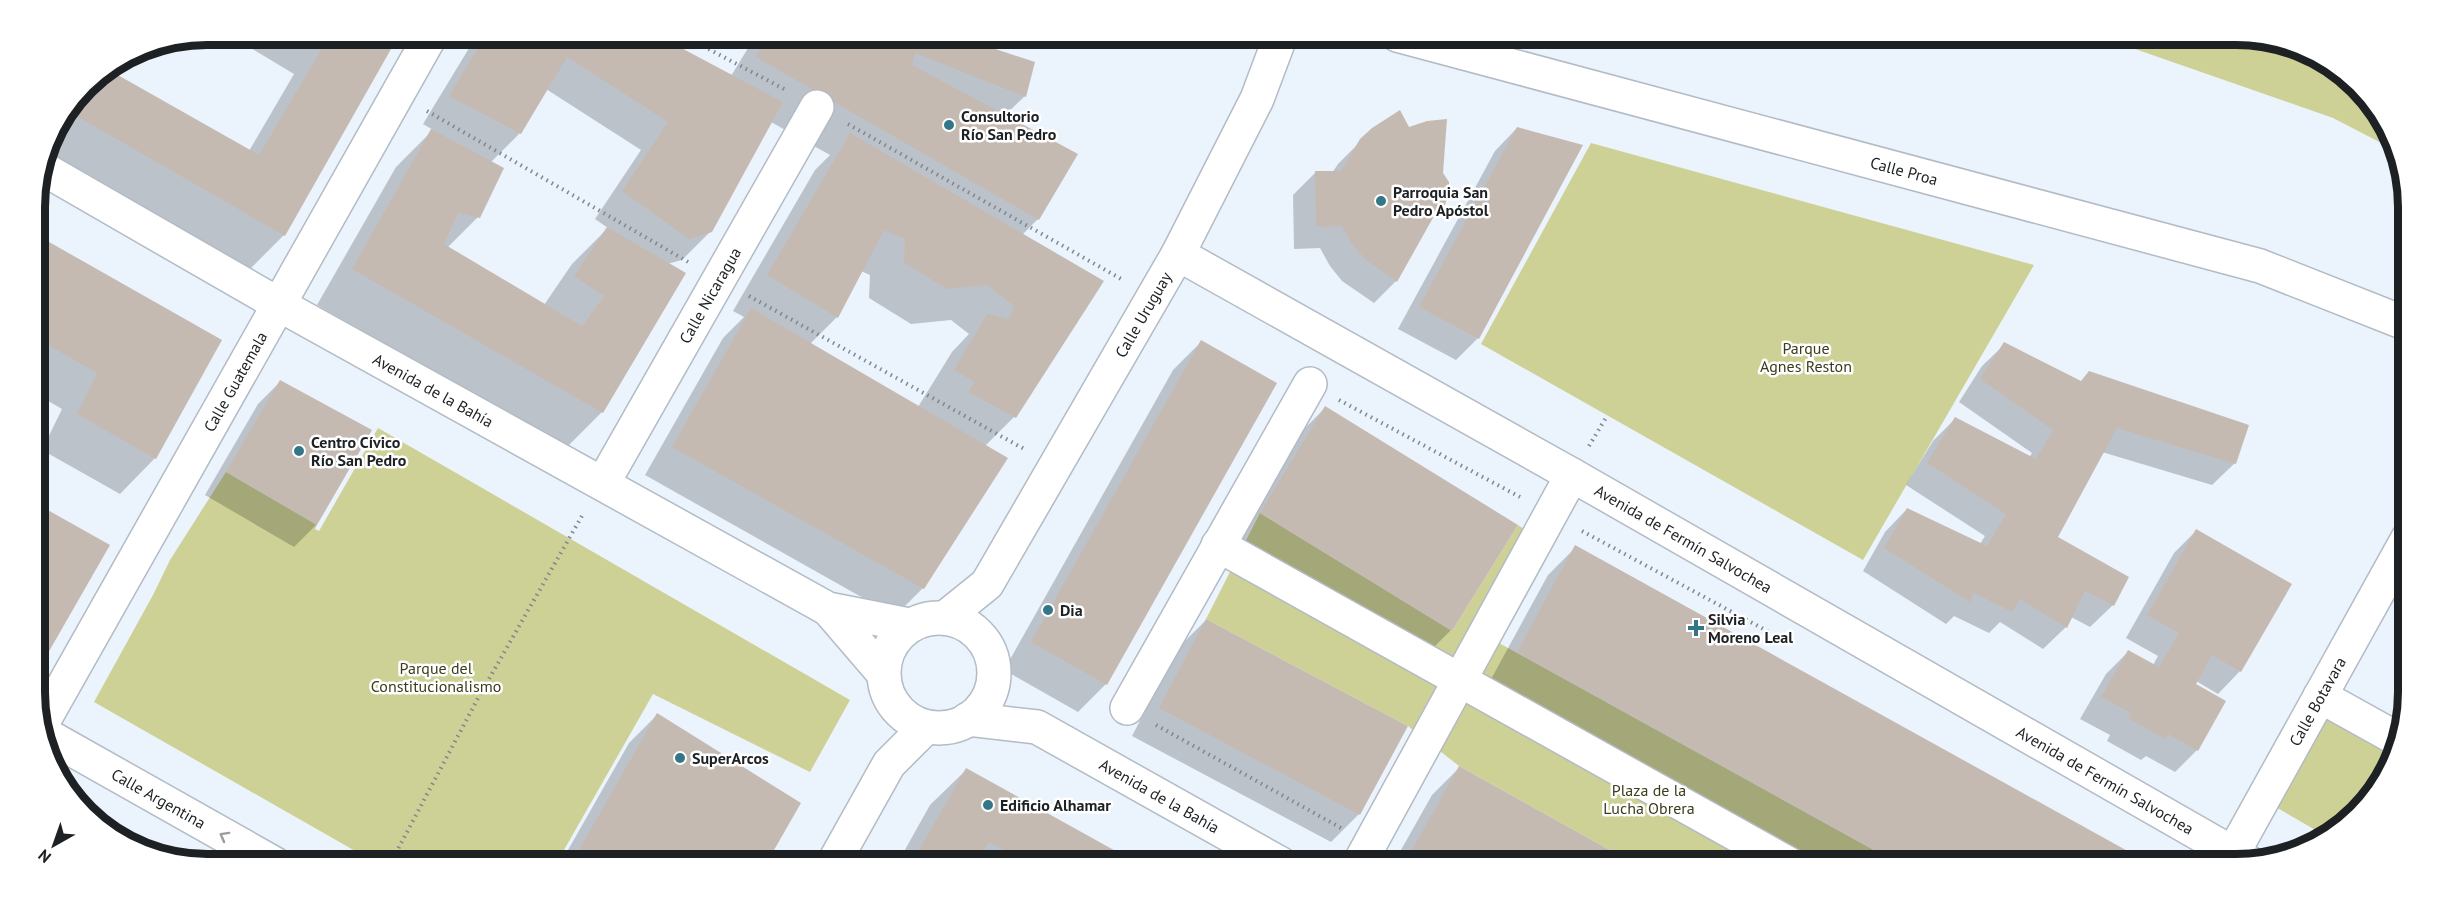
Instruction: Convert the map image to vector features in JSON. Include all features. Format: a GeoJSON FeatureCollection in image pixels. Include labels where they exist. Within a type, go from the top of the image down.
{"type":"FeatureCollection","features":[{"type":"Feature","properties":{"kind":"street","name":"Calle Guatemala"},"geometry":{"type":"LineString","coordinates":[[47,718],[425,45]]}},
{"type":"Feature","properties":{"kind":"street","name":"Calle Uruguay"},"geometry":{"type":"LineString","coordinates":[[946,617],[987,584],[1178,254],[1257,99],[1277,45]]}},
{"type":"Feature","properties":{"kind":"street","name":"Calle Proa"},"geometry":{"type":"LineString","coordinates":[[1438,45],[2260,266],[2398,320]]}},
{"type":"Feature","properties":{"kind":"street","name":"Calle Nicaragua"},"geometry":{"type":"LineString","coordinates":[[603,483],[817,107]]}},
{"type":"Feature","properties":{"kind":"street","name":"Avenida de la Bahía"},"geometry":{"type":"LineString","coordinates":[[49,172],[278,304],[828,609],[909,626]]}},
{"type":"Feature","properties":{"kind":"street","name":"Avenida de Fermín Salvochea"},"geometry":{"type":"LineString","coordinates":[[1178,254],[1572,475],[2227,854]]}},
{"type":"Feature","properties":{"kind":"street"},"geometry":{"type":"LineString","coordinates":[[1127,708],[1310,384]]}},
{"type":"Feature","properties":{"kind":"street"},"geometry":{"type":"LineString","coordinates":[[1365,854],[1572,475]]}},
{"type":"Feature","properties":{"kind":"street"},"geometry":{"type":"LineString","coordinates":[[1218,545],[1771,854]]}},
{"type":"Feature","properties":{"kind":"street","name":"Calle Botavara"},"geometry":{"type":"LineString","coordinates":[[2240,854],[2320,696],[2398,556]]}},
{"type":"Feature","properties":{"kind":"street","name":"Calle Uruguay"},"geometry":{"type":"LineString","coordinates":[[981,637],[987,584]]}},
{"type":"Feature","properties":{"kind":"street","name":"Avenida de la Bahía"},"geometry":{"type":"LineString","coordinates":[[828,609],[883,673]]}},
{"type":"Feature","properties":{"kind":"street"},"geometry":{"type":"LineString","coordinates":[[946,617],[959,620],[975,630],[991,652],[995,671],[993,690],[984,707],[963,724],[944,728],[926,726],[908,719],[894,705],[887,692],[883,673],[885,657],[894,640],[909,626],[926,618],[946,617]]}},
{"type":"Feature","properties":{"kind":"street","name":"Avenida de la Bahía"},"geometry":{"type":"LineString","coordinates":[[995,671],[1037,727]]}},
{"type":"Feature","properties":{"kind":"street"},"geometry":{"type":"LineString","coordinates":[[2320,696],[2391,736]]}},
{"type":"Feature","properties":{"kind":"street"},"geometry":{"type":"LineString","coordinates":[[889,764],[894,705]]}},
{"type":"Feature","properties":{"kind":"street","name":"Avenida de la Bahía"},"geometry":{"type":"LineString","coordinates":[[968,719],[1037,727],[1263,854]]}},
{"type":"Feature","properties":{"kind":"street"},"geometry":{"type":"LineString","coordinates":[[839,854],[889,764],[926,726]]}},
{"type":"Feature","properties":{"kind":"street","name":"Calle Argentina"},"geometry":{"type":"LineString","coordinates":[[52,738],[257,854]]}},
{"type":"Feature","properties":{"kind":"path"},"geometry":{"type":"LineString","coordinates":[[702,45],[817,107],[1153,297]]}},
{"type":"Feature","properties":{"kind":"path"},"geometry":{"type":"LineString","coordinates":[[1310,384],[1781,638]]}},
{"type":"Feature","properties":{"kind":"path"},"geometry":{"type":"LineString","coordinates":[[395,854],[477,700],[569,538]]}},
{"type":"Feature","properties":{"kind":"path"},"geometry":{"type":"LineString","coordinates":[[1127,708],[1365,854]]}},
{"type":"Feature","properties":{"kind":"green space"},"geometry":{"type":"Polygon","coordinates":[[[2124,45],[2257,46],[2288,54],[2326,72],[2343,85],[2365,108],[2386,145],[2333,118],[2124,45]]]}},
{"type":"Feature","properties":{"kind":"green space","name":"Parque Agnes Reston"},"geometry":{"type":"Polygon","coordinates":[[[1591,143],[2034,265],[1863,560],[1481,344],[1591,143]]]}},
{"type":"Feature","properties":{"kind":"green space","name":"Parque del Constitucionalismo"},"geometry":{"type":"Polygon","coordinates":[[[378,428],[850,700],[810,772],[653,694],[562,854],[360,854],[94,702],[170,560],[226,472],[317,525],[315,529],[319,531],[378,428]]]}},
{"type":"Feature","properties":{"kind":"green space","name":"Plaza de la Lucha Obrera"},"geometry":{"type":"Polygon","coordinates":[[[1260,513],[1452,631],[1518,525],[1551,548],[1499,643],[1881,854],[1617,854],[1459,766],[1408,726],[1206,619],[1260,513]]]}},
{"type":"Feature","properties":{"kind":"green space"},"geometry":{"type":"Polygon","coordinates":[[[2327,711],[2388,746],[2365,791],[2335,821],[2318,831],[2274,806],[2327,711]]]}},
{"type":"Feature","properties":{"kind":"building"},"geometry":{"type":"Polygon","coordinates":[[[324,45],[393,45],[285,236],[74,114],[92,92],[115,73],[259,155],[324,45]]]}},
{"type":"Feature","properties":{"kind":"building"},"geometry":{"type":"Polygon","coordinates":[[[480,45],[676,45],[783,102],[712,232],[689,239],[622,191],[668,122],[567,57],[521,134],[449,96],[480,45]]]}},
{"type":"Feature","properties":{"kind":"building","name":"Consultorio Río San Pedro"},"geometry":{"type":"Polygon","coordinates":[[[763,45],[983,45],[1035,62],[1026,97],[915,53],[912,65],[1078,154],[1039,220],[756,57],[763,45]]]}},
{"type":"Feature","properties":{"kind":"building","name":"Parroquia San Pedro Apóstol"},"geometry":{"type":"Polygon","coordinates":[[[1400,110],[1409,127],[1427,121],[1447,119],[1443,173],[1449,182],[1449,194],[1444,207],[1434,216],[1397,282],[1365,259],[1352,244],[1342,226],[1316,227],[1315,171],[1341,171],[1360,139],[1372,128],[1400,110]]]}},
{"type":"Feature","properties":{"kind":"building"},"geometry":{"type":"Polygon","coordinates":[[[1517,127],[1583,145],[1479,339],[1419,307],[1517,127]]]}},
{"type":"Feature","properties":{"kind":"building"},"geometry":{"type":"Polygon","coordinates":[[[431,129],[504,168],[480,218],[458,213],[444,244],[582,326],[604,296],[574,276],[607,227],[686,273],[603,413],[352,269],[431,129]]]}},
{"type":"Feature","properties":{"kind":"building"},"geometry":{"type":"Polygon","coordinates":[[[850,133],[1104,281],[1016,418],[968,392],[975,382],[954,370],[987,314],[1009,319],[1014,306],[987,285],[947,289],[904,263],[905,239],[884,230],[838,318],[767,275],[850,133]]]}},
{"type":"Feature","properties":{"kind":"building"},"geometry":{"type":"Polygon","coordinates":[[[45,240],[222,340],[156,459],[77,414],[97,373],[45,343],[45,240]]]}},
{"type":"Feature","properties":{"kind":"building"},"geometry":{"type":"Polygon","coordinates":[[[751,308],[1008,458],[924,589],[672,447],[751,308]]]}},
{"type":"Feature","properties":{"kind":"building"},"geometry":{"type":"Polygon","coordinates":[[[1201,340],[1277,383],[1107,685],[1031,642],[1201,340]]]}},
{"type":"Feature","properties":{"kind":"building"},"geometry":{"type":"Polygon","coordinates":[[[2004,342],[2081,381],[2089,371],[2249,425],[2236,464],[2117,428],[2058,537],[2129,577],[2114,606],[2085,591],[2067,628],[2020,599],[2012,612],[1974,593],[1970,602],[1884,548],[1907,508],[1987,546],[2006,514],[1927,463],[1955,417],[2036,459],[2053,430],[1980,379],[2004,342]]]}},
{"type":"Feature","properties":{"kind":"building","name":"Centro Cívico Río San Pedro"},"geometry":{"type":"Polygon","coordinates":[[[280,380],[372,430],[317,525],[226,472],[280,380]]]}},
{"type":"Feature","properties":{"kind":"building"},"geometry":{"type":"Polygon","coordinates":[[[1325,406],[1518,525],[1452,631],[1260,513],[1325,406]]]}},
{"type":"Feature","properties":{"kind":"building"},"geometry":{"type":"Polygon","coordinates":[[[45,508],[110,545],[45,658],[45,508]]]}},
{"type":"Feature","properties":{"kind":"building"},"geometry":{"type":"Polygon","coordinates":[[[2196,529],[2292,584],[2241,672],[2212,655],[2196,684],[2226,701],[2198,751],[2168,734],[2165,739],[2128,718],[2131,713],[2101,697],[2128,650],[2159,667],[2179,633],[2147,615],[2196,529]]]}},
{"type":"Feature","properties":{"kind":"building"},"geometry":{"type":"Polygon","coordinates":[[[1575,545],[2133,854],[1881,854],[1517,652],[1575,545]]]}},
{"type":"Feature","properties":{"kind":"building"},"geometry":{"type":"Polygon","coordinates":[[[1206,619],[1408,726],[1360,815],[1159,708],[1206,619]]]}},
{"type":"Feature","properties":{"kind":"building","name":"SuperArcos"},"geometry":{"type":"Polygon","coordinates":[[[657,713],[801,803],[772,854],[577,854],[657,713]]]}},
{"type":"Feature","properties":{"kind":"building"},"geometry":{"type":"Polygon","coordinates":[[[1459,766],[1617,854],[1410,854],[1459,766]]]}},
{"type":"Feature","properties":{"kind":"building","name":"Edificio Alhamar"},"geometry":{"type":"Polygon","coordinates":[[[966,768],[1121,854],[1011,854],[989,842],[982,854],[917,854],[966,768]]]}},
{"type":"Feature","properties":{"kind":"place","name":"Consultorio Río San Pedro"},"geometry":{"type":"Point","coordinates":[949,125]}},
{"type":"Feature","properties":{"kind":"place","name":"Parroquia San Pedro Apóstol"},"geometry":{"type":"Point","coordinates":[1381,201]}},
{"type":"Feature","properties":{"kind":"place","name":"Centro Cívico Río San Pedro"},"geometry":{"type":"Point","coordinates":[299,451]}},
{"type":"Feature","properties":{"kind":"place","name":"Dia"},"geometry":{"type":"Point","coordinates":[1048,610]}},
{"type":"Feature","properties":{"kind":"place","name":"Silvia Moreno Leal"},"geometry":{"type":"Point","coordinates":[1696,628]}},
{"type":"Feature","properties":{"kind":"place","name":"SuperArcos"},"geometry":{"type":"Point","coordinates":[680,758]}},
{"type":"Feature","properties":{"kind":"place","name":"Edificio Alhamar"},"geometry":{"type":"Point","coordinates":[988,805]}}]}
